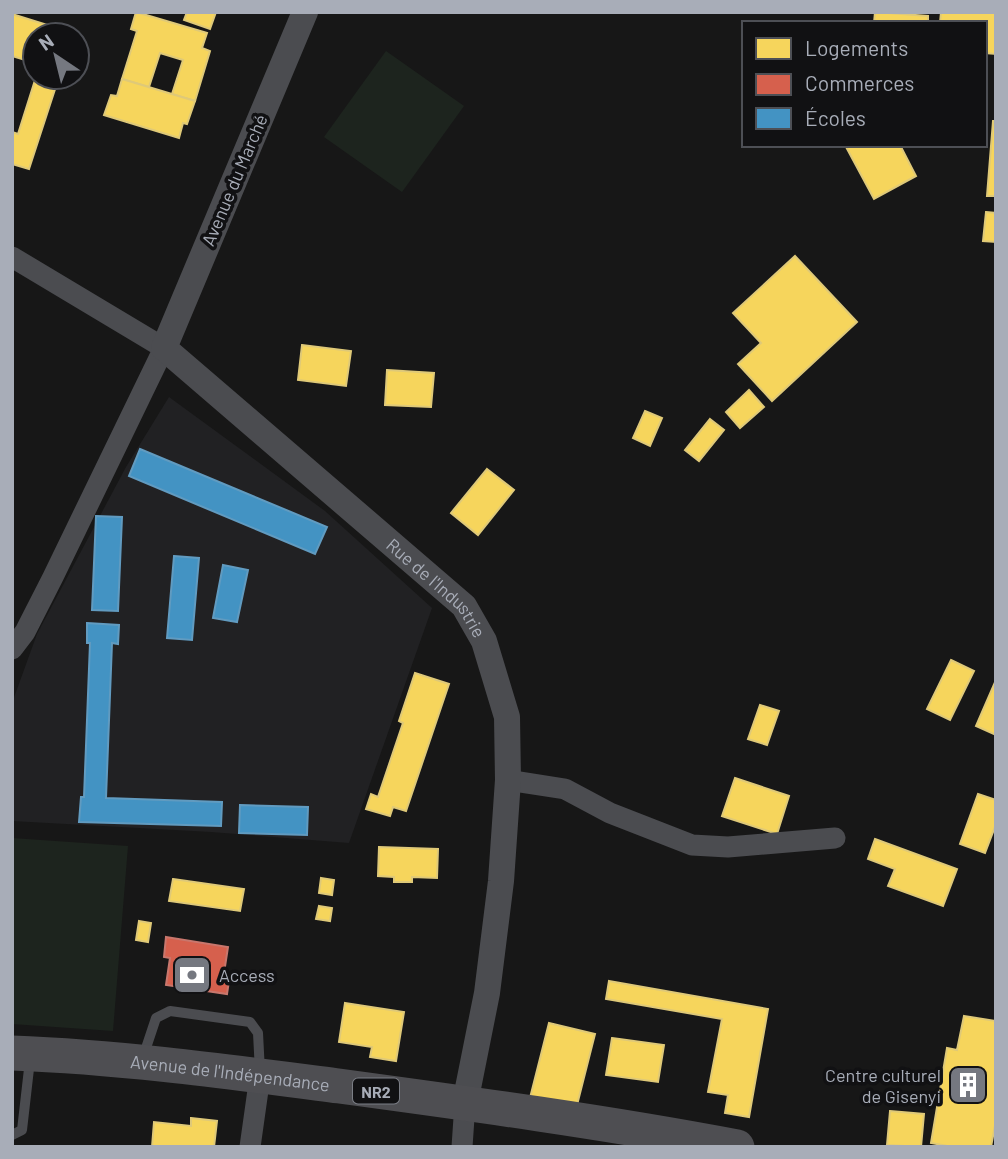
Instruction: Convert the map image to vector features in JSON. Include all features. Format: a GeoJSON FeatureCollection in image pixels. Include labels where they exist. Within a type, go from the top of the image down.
{"type":"FeatureCollection","features":[{"type":"Feature","properties":{"kind":"highway","name":"Avenue de l'Indépendance"},"geometry":{"type":"LineString","coordinates":[[21,1053],[260,1076],[465,1103],[737,1147]]}},
{"type":"Feature","properties":{"kind":"street","name":"Avenue du Marché"},"geometry":{"type":"LineString","coordinates":[[164,348],[305,12]]}},
{"type":"Feature","properties":{"kind":"street","name":"Rue de l'Industrie"},"geometry":{"type":"LineString","coordinates":[[12,257],[164,348],[464,606],[484,641],[507,717],[508,780],[502,881],[487,993],[465,1103]]}},
{"type":"Feature","properties":{"kind":"street"},"geometry":{"type":"LineString","coordinates":[[12,649],[19,625],[164,348]]}},
{"type":"Feature","properties":{"kind":"street"},"geometry":{"type":"LineString","coordinates":[[508,780],[565,789],[610,813],[692,845],[728,847],[835,838]]}},
{"type":"Feature","properties":{"kind":"street"},"geometry":{"type":"LineString","coordinates":[[250,1147],[260,1076]]}},
{"type":"Feature","properties":{"kind":"street"},"geometry":{"type":"LineString","coordinates":[[462,1147],[465,1103]]}},
{"type":"Feature","properties":{"kind":"lane"},"geometry":{"type":"LineString","coordinates":[[141,1063],[156,1018],[170,1011],[250,1022],[258,1033],[260,1076]]}},
{"type":"Feature","properties":{"kind":"lane"},"geometry":{"type":"LineString","coordinates":[[12,1135],[22,1130],[21,1053]]}},
{"type":"Feature","properties":{"kind":"shaded area"},"geometry":{"type":"Polygon","coordinates":[[[386,51],[464,106],[402,192],[324,137],[386,51]]]}},
{"type":"Feature","properties":{"kind":"shaded area"},"geometry":{"type":"Polygon","coordinates":[[[169,397],[325,511],[432,608],[349,843],[12,821],[12,703],[37,634],[126,467],[169,397]]]}},
{"type":"Feature","properties":{"kind":"shaded area"},"geometry":{"type":"Polygon","coordinates":[[[12,838],[128,846],[113,1031],[12,1024],[12,838]]]}},
{"type":"Feature","properties":{"kind":"building: Logements"},"geometry":{"type":"Polygon","coordinates":[[[136,12],[207,33],[202,48],[210,51],[195,101],[172,94],[183,60],[160,53],[149,87],[122,79],[137,31],[131,29],[136,12]]]}},
{"type":"Feature","properties":{"kind":"building: Logements"},"geometry":{"type":"Polygon","coordinates":[[[187,12],[216,12],[210,29],[184,20],[187,12]]]}},
{"type":"Feature","properties":{"kind":"building: Logements"},"geometry":{"type":"Polygon","coordinates":[[[875,12],[928,16],[928,21],[874,21],[875,12]]]}},
{"type":"Feature","properties":{"kind":"building: Logements"},"geometry":{"type":"Polygon","coordinates":[[[941,12],[996,12],[996,54],[987,53],[987,21],[940,21],[941,12]]]}},
{"type":"Feature","properties":{"kind":"building: Logements"},"geometry":{"type":"Polygon","coordinates":[[[12,14],[34,21],[21,21],[21,59],[12,56],[12,14]]]}},
{"type":"Feature","properties":{"kind":"building: Logements"},"geometry":{"type":"Polygon","coordinates":[[[122,79],[195,101],[187,124],[183,123],[179,138],[104,115],[111,95],[117,96],[122,79]]]}},
{"type":"Feature","properties":{"kind":"building: Logements"},"geometry":{"type":"Polygon","coordinates":[[[32,91],[54,91],[29,169],[12,164],[12,132],[18,134],[32,91]]]}},
{"type":"Feature","properties":{"kind":"building: Logements"},"geometry":{"type":"Polygon","coordinates":[[[993,121],[996,121],[996,196],[987,196],[993,121]]]}},
{"type":"Feature","properties":{"kind":"building: Logements"},"geometry":{"type":"Polygon","coordinates":[[[846,147],[901,147],[916,176],[874,199],[846,147]]]}},
{"type":"Feature","properties":{"kind":"building: Logements"},"geometry":{"type":"Polygon","coordinates":[[[986,212],[996,213],[996,242],[983,241],[986,212]]]}},
{"type":"Feature","properties":{"kind":"building: Logements"},"geometry":{"type":"Polygon","coordinates":[[[795,256],[857,322],[772,401],[738,364],[761,343],[733,313],[795,256]]]}},
{"type":"Feature","properties":{"kind":"building: Logements"},"geometry":{"type":"Polygon","coordinates":[[[302,345],[351,351],[346,386],[298,380],[302,345]]]}},
{"type":"Feature","properties":{"kind":"building: Logements"},"geometry":{"type":"Polygon","coordinates":[[[387,370],[434,373],[431,407],[385,405],[387,370]]]}},
{"type":"Feature","properties":{"kind":"building: Logements"},"geometry":{"type":"Polygon","coordinates":[[[749,390],[764,407],[740,428],[726,412],[749,390]]]}},
{"type":"Feature","properties":{"kind":"building: Logements"},"geometry":{"type":"Polygon","coordinates":[[[645,411],[662,418],[650,446],[633,438],[645,411]]]}},
{"type":"Feature","properties":{"kind":"building: Logements"},"geometry":{"type":"Polygon","coordinates":[[[710,419],[724,430],[699,461],[685,450],[710,419]]]}},
{"type":"Feature","properties":{"kind":"building: Logements"},"geometry":{"type":"Polygon","coordinates":[[[487,469],[514,490],[478,535],[451,513],[487,469]]]}},
{"type":"Feature","properties":{"kind":"building: Logements"},"geometry":{"type":"Polygon","coordinates":[[[951,660],[974,671],[950,720],[927,709],[951,660]]]}},
{"type":"Feature","properties":{"kind":"building: Logements"},"geometry":{"type":"Polygon","coordinates":[[[415,673],[449,684],[406,811],[393,807],[390,816],[366,809],[371,794],[378,797],[403,723],[399,721],[415,673]]]}},
{"type":"Feature","properties":{"kind":"building: Logements"},"geometry":{"type":"Polygon","coordinates":[[[996,680],[996,735],[976,726],[996,680]]]}},
{"type":"Feature","properties":{"kind":"building: Logements"},"geometry":{"type":"Polygon","coordinates":[[[760,705],[779,711],[767,745],[748,739],[760,705]]]}},
{"type":"Feature","properties":{"kind":"building: Logements"},"geometry":{"type":"Polygon","coordinates":[[[735,778],[789,796],[777,834],[722,816],[735,778]]]}},
{"type":"Feature","properties":{"kind":"building: Logements"},"geometry":{"type":"Polygon","coordinates":[[[978,794],[996,800],[996,824],[985,853],[960,844],[978,794]]]}},
{"type":"Feature","properties":{"kind":"building: Logements"},"geometry":{"type":"Polygon","coordinates":[[[875,839],[957,869],[943,906],[888,886],[895,869],[868,859],[875,839]]]}},
{"type":"Feature","properties":{"kind":"building: Logements"},"geometry":{"type":"Polygon","coordinates":[[[379,847],[438,849],[437,878],[412,877],[412,882],[394,882],[394,877],[378,876],[379,847]]]}},
{"type":"Feature","properties":{"kind":"building: Logements"},"geometry":{"type":"Polygon","coordinates":[[[321,878],[334,880],[332,895],[319,893],[321,878]]]}},
{"type":"Feature","properties":{"kind":"building: Logements"},"geometry":{"type":"Polygon","coordinates":[[[173,879],[244,889],[240,911],[169,901],[173,879]]]}},
{"type":"Feature","properties":{"kind":"building: Logements"},"geometry":{"type":"Polygon","coordinates":[[[319,906],[332,908],[330,921],[316,919],[319,906]]]}},
{"type":"Feature","properties":{"kind":"building: Logements"},"geometry":{"type":"Polygon","coordinates":[[[139,921],[151,923],[148,942],[136,940],[139,921]]]}},
{"type":"Feature","properties":{"kind":"building: Logements"},"geometry":{"type":"Polygon","coordinates":[[[609,981],[768,1009],[749,1117],[725,1113],[728,1095],[708,1092],[722,1019],[606,999],[609,981]]]}},
{"type":"Feature","properties":{"kind":"building: Logements"},"geometry":{"type":"Polygon","coordinates":[[[345,1003],[404,1012],[396,1061],[370,1057],[372,1047],[339,1042],[345,1003]]]}},
{"type":"Feature","properties":{"kind":"building: Logements","name":"Centre culturel de Gisenyi"},"geometry":{"type":"Polygon","coordinates":[[[964,1016],[996,1021],[996,1120],[991,1147],[953,1147],[931,1143],[947,1048],[957,1050],[964,1016]]]}},
{"type":"Feature","properties":{"kind":"building: Logements"},"geometry":{"type":"Polygon","coordinates":[[[549,1023],[595,1034],[576,1109],[530,1098],[549,1023]]]}},
{"type":"Feature","properties":{"kind":"building: Logements"},"geometry":{"type":"Polygon","coordinates":[[[612,1038],[664,1045],[658,1082],[606,1075],[612,1038]]]}},
{"type":"Feature","properties":{"kind":"building: Logements"},"geometry":{"type":"Polygon","coordinates":[[[890,1111],[924,1114],[921,1147],[887,1145],[890,1111]]]}},
{"type":"Feature","properties":{"kind":"building: Logements"},"geometry":{"type":"Polygon","coordinates":[[[191,1118],[217,1121],[214,1147],[152,1147],[154,1122],[191,1126],[191,1118]]]}},
{"type":"Feature","properties":{"kind":"building: Commerces"},"geometry":{"type":"Polygon","coordinates":[[[166,937],[228,947],[224,973],[230,974],[227,994],[166,985],[170,958],[164,957],[166,937]]]}},
{"type":"Feature","properties":{"kind":"building: Écoles"},"geometry":{"type":"Polygon","coordinates":[[[140,449],[327,527],[315,554],[129,476],[140,449]]]}},
{"type":"Feature","properties":{"kind":"building: Écoles"},"geometry":{"type":"Polygon","coordinates":[[[96,516],[122,517],[118,611],[92,610],[96,516]]]}},
{"type":"Feature","properties":{"kind":"building: Écoles"},"geometry":{"type":"Polygon","coordinates":[[[174,556],[199,558],[192,640],[167,638],[174,556]]]}},
{"type":"Feature","properties":{"kind":"building: Écoles"},"geometry":{"type":"Polygon","coordinates":[[[223,565],[248,570],[237,622],[213,618],[223,565]]]}},
{"type":"Feature","properties":{"kind":"building: Écoles"},"geometry":{"type":"Polygon","coordinates":[[[87,623],[119,625],[118,644],[112,643],[106,798],[222,802],[221,826],[79,822],[81,797],[84,797],[90,643],[87,643],[87,623]]]}},
{"type":"Feature","properties":{"kind":"building: Écoles"},"geometry":{"type":"Polygon","coordinates":[[[240,805],[308,807],[307,835],[239,833],[240,805]]]}},
{"type":"Feature","properties":{"kind":"place","name":"Access"},"geometry":{"type":"Point","coordinates":[192,975]}},
{"type":"Feature","properties":{"kind":"place","name":"Centre culturel de Gisenyi"},"geometry":{"type":"Point","coordinates":[968,1085]}}]}
